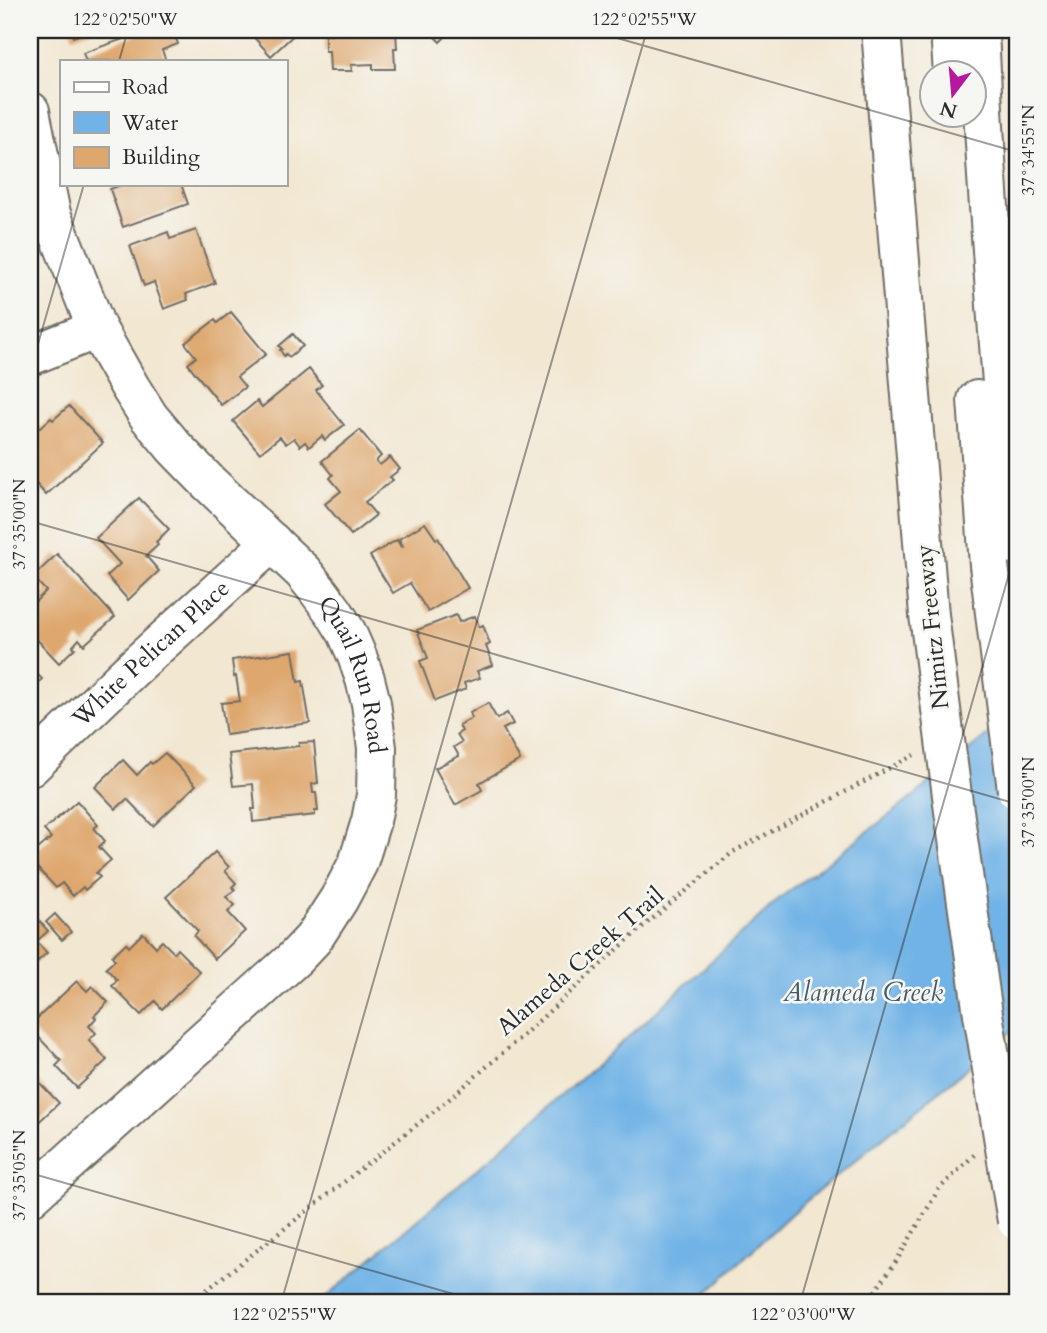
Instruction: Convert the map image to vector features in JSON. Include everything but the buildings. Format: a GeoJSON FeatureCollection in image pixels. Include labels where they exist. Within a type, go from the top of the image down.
{"type":"FeatureCollection","features":[{"type":"Feature","properties":{"kind":"main road","name":"Nimitz Freeway"},"geometry":{"type":"LineString","coordinates":[[881,30],[929,615],[983,1014],[1017,1221]]}},
{"type":"Feature","properties":{"kind":"main road"},"geometry":{"type":"LineString","coordinates":[[950,30],[952,60]]}},
{"type":"Feature","properties":{"kind":"main road"},"geometry":{"type":"LineString","coordinates":[[979,30],[991,248],[1003,565],[1017,790]]}},
{"type":"Feature","properties":{"kind":"main road","name":"Quail Run Road"},"geometry":{"type":"LineString","coordinates":[[30,111],[51,214],[97,328],[149,417],[209,483],[303,572],[334,612],[357,656],[365,679],[375,726],[377,770],[376,795],[365,842],[349,880],[313,939],[30,1197]]}},
{"type":"Feature","properties":{"kind":"main road"},"geometry":{"type":"LineString","coordinates":[[957,130],[1003,565]]}},
{"type":"Feature","properties":{"kind":"main road"},"geometry":{"type":"LineString","coordinates":[[30,356],[97,328]]}},
{"type":"Feature","properties":{"kind":"main road","name":"White Pelican Place"},"geometry":{"type":"LineString","coordinates":[[30,766],[272,542]]}},
{"type":"Feature","properties":{"kind":"path","name":"Alameda Creek Trail"},"geometry":{"type":"LineString","coordinates":[[190,1303],[447,1101],[640,929],[733,852],[914,754]]}},
{"type":"Feature","properties":{"kind":"path"},"geometry":{"type":"LineString","coordinates":[[867,1303],[939,1189],[978,1151]]}},
{"type":"Feature","properties":{"kind":"water","name":"Alameda Creek"},"geometry":{"type":"Polygon","coordinates":[[[1017,711],[1017,1027],[792,1213],[696,1303],[319,1303],[645,1022],[780,898],[904,804],[1017,711]]]}}]}
